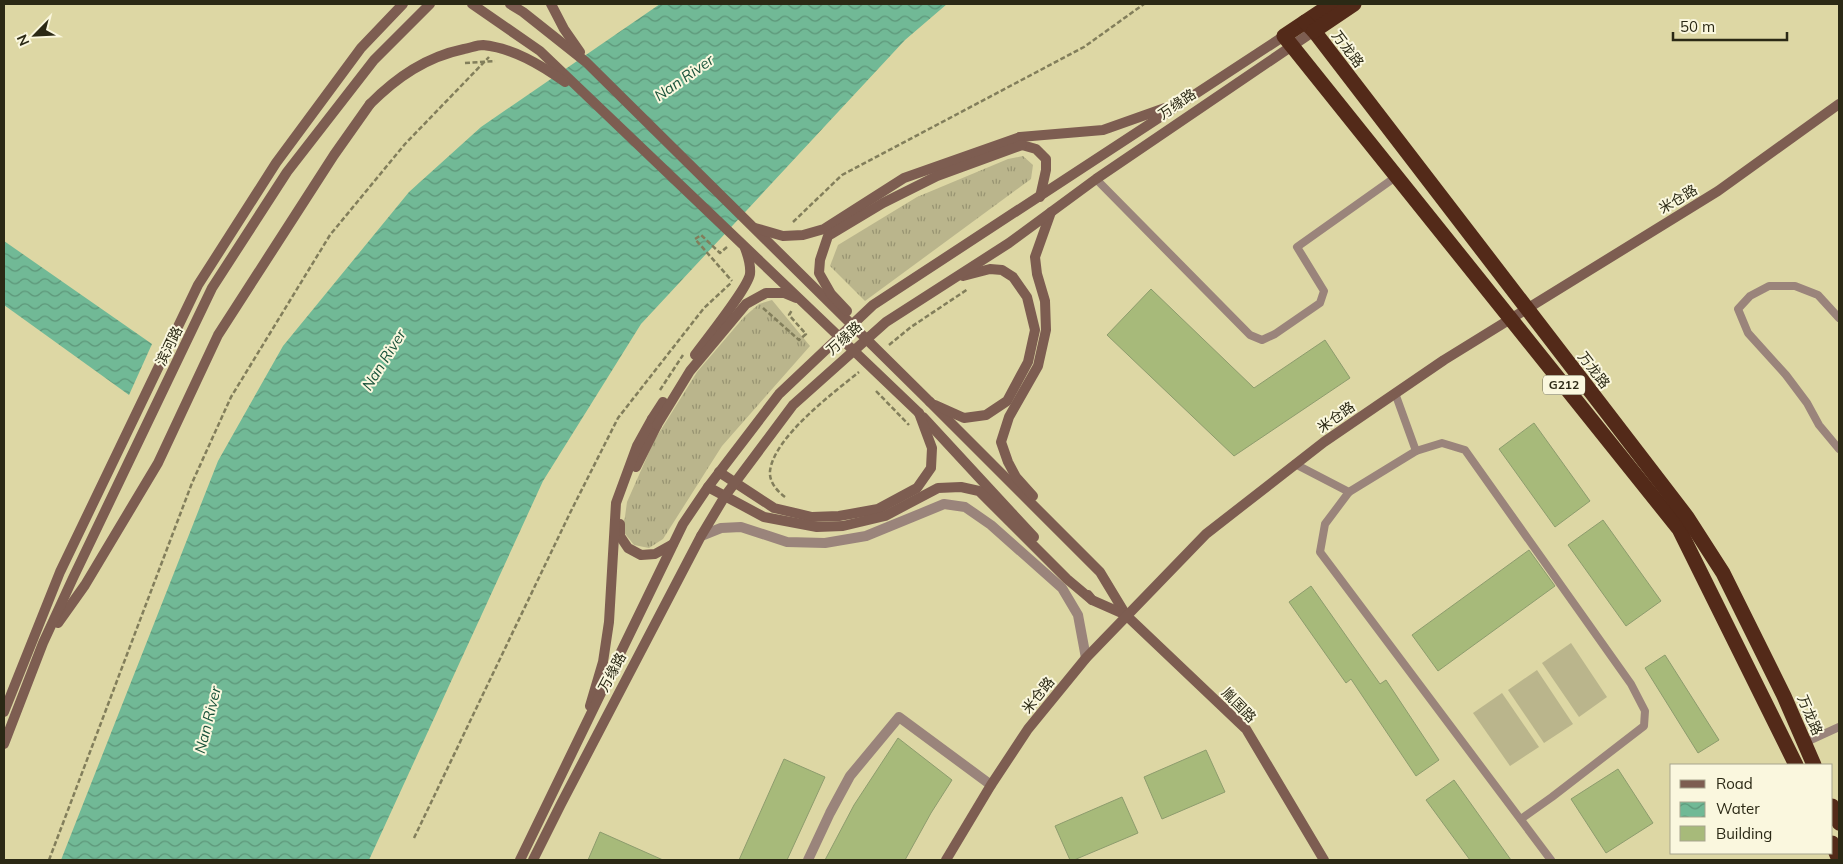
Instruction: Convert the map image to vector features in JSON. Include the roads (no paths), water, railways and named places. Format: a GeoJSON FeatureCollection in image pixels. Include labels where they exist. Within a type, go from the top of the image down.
{"type":"FeatureCollection","features":[{"type":"Feature","properties":{"kind":"highway","name":"万缘路"},"geometry":{"type":"LineString","coordinates":[[1288,41],[1309,26],[1332,4]]}},
{"type":"Feature","properties":{"kind":"highway","name":"万缘路"},"geometry":{"type":"LineString","coordinates":[[1309,26],[1354,4]]}},
{"type":"Feature","properties":{"kind":"highway","name":"万龙路"},"geometry":{"type":"LineString","coordinates":[[1309,26],[1687,517],[1723,572],[1784,696],[1814,764]]}},
{"type":"Feature","properties":{"kind":"highway","name":"G212"},"geometry":{"type":"LineString","coordinates":[[1288,41],[1679,529],[1796,764]]}},
{"type":"Feature","properties":{"kind":"highway"},"geometry":{"type":"LineString","coordinates":[[1833,808],[1839,823]]}},
{"type":"Feature","properties":{"kind":"highway"},"geometry":{"type":"LineString","coordinates":[[1833,845],[1839,860]]}},
{"type":"Feature","properties":{"kind":"street","name":"滨河路"},"geometry":{"type":"LineString","coordinates":[[4,712],[60,572],[198,285],[276,162],[361,48],[403,4]]}},
{"type":"Feature","properties":{"kind":"street","name":"滨河路"},"geometry":{"type":"LineString","coordinates":[[4,744],[44,644],[212,288],[287,172],[374,60],[430,4]]}},
{"type":"Feature","properties":{"kind":"street"},"geometry":{"type":"LineString","coordinates":[[472,4],[540,51],[590,98]]}},
{"type":"Feature","properties":{"kind":"street"},"geometry":{"type":"LineString","coordinates":[[510,4],[523,12],[586,62],[930,402],[964,418],[986,415],[1007,401],[1028,362],[1035,330],[1027,297],[1013,277],[1002,270],[990,269],[954,278]]}},
{"type":"Feature","properties":{"kind":"street"},"geometry":{"type":"LineString","coordinates":[[551,4],[564,30],[586,62]]}},
{"type":"Feature","properties":{"kind":"street","name":"万缘路"},"geometry":{"type":"LineString","coordinates":[[520,860],[683,524],[708,487],[779,394],[873,305],[1040,197],[1180,103],[1288,41]]}},
{"type":"Feature","properties":{"kind":"street","name":"万缘路"},"geometry":{"type":"LineString","coordinates":[[533,860],[701,536],[725,496],[793,405],[886,322],[1009,243],[1288,41]]}},
{"type":"Feature","properties":{"kind":"street"},"geometry":{"type":"LineString","coordinates":[[44,644],[85,585],[158,463],[218,335],[334,155],[370,104],[391,83],[413,68],[451,52],[482,45],[518,54],[548,70],[590,98]]}},
{"type":"Feature","properties":{"kind":"street","name":"胤国路"},"geometry":{"type":"LineString","coordinates":[[590,98],[919,413],[1092,600],[1126,615]]}},
{"type":"Feature","properties":{"kind":"street"},"geometry":{"type":"LineString","coordinates":[[754,227],[783,236],[803,235],[824,229],[904,178],[1021,141],[1102,130],[1180,103]]}},
{"type":"Feature","properties":{"kind":"street","name":"米仓路"},"geometry":{"type":"LineString","coordinates":[[946,860],[991,784],[1028,729],[1086,658],[1206,534],[1295,464],[1395,393],[1526,308],[1718,191],[1839,104]]}},
{"type":"Feature","properties":{"kind":"street"},"geometry":{"type":"LineString","coordinates":[[1021,141],[1036,149],[1046,159],[1046,170],[1040,197]]}},
{"type":"Feature","properties":{"kind":"street"},"geometry":{"type":"LineString","coordinates":[[930,402],[831,294],[819,273],[820,260],[828,236],[883,203],[937,176],[1021,141]]}},
{"type":"Feature","properties":{"kind":"street"},"geometry":{"type":"LineString","coordinates":[[1051,212],[1035,257],[1037,274],[1045,301],[1046,330],[1038,366],[1008,417],[1001,442],[1016,477],[1100,572]]}},
{"type":"Feature","properties":{"kind":"street"},"geometry":{"type":"LineString","coordinates":[[673,544],[655,554],[641,555],[628,548],[620,536],[620,512],[655,422],[683,372],[731,306],[750,276],[749,262],[744,244]]}},
{"type":"Feature","properties":{"kind":"street"},"geometry":{"type":"LineString","coordinates":[[581,735],[603,662],[609,622],[616,503],[637,446],[690,371],[746,304],[766,293],[784,293],[804,302]]}},
{"type":"Feature","properties":{"kind":"street","name":"胤国路"},"geometry":{"type":"LineString","coordinates":[[930,402],[1100,572],[1126,615],[1246,729],[1324,860]]}},
{"type":"Feature","properties":{"kind":"street"},"geometry":{"type":"LineString","coordinates":[[720,472],[774,508],[812,517],[839,516],[878,509],[917,488],[931,468],[932,448],[919,413]]}},
{"type":"Feature","properties":{"kind":"street"},"geometry":{"type":"LineString","coordinates":[[708,487],[764,517],[817,527],[842,526],[885,516],[938,488],[961,488],[979,491],[1067,579],[1092,600]]}},
{"type":"Feature","properties":{"kind":"street"},"geometry":{"type":"LineString","coordinates":[[701,536],[721,528],[741,527],[788,542],[824,543],[866,536],[944,504],[965,507],[991,526],[1062,588],[1078,615],[1086,658]]}},
{"type":"Feature","properties":{"kind":"street"},"geometry":{"type":"LineString","coordinates":[[808,860],[850,776],[899,717],[991,784]]}},
{"type":"Feature","properties":{"kind":"lane"},"geometry":{"type":"LineString","coordinates":[[1096,179],[1250,335],[1262,340],[1275,334],[1320,303],[1324,291],[1297,247],[1397,176]]}},
{"type":"Feature","properties":{"kind":"lane"},"geometry":{"type":"LineString","coordinates":[[1839,318],[1818,295],[1795,286],[1769,286],[1750,296],[1738,309],[1748,333],[1791,382],[1807,403],[1819,425],[1839,449]]}},
{"type":"Feature","properties":{"kind":"lane"},"geometry":{"type":"LineString","coordinates":[[1395,393],[1416,451]]}},
{"type":"Feature","properties":{"kind":"lane"},"geometry":{"type":"LineString","coordinates":[[1521,819],[1644,726],[1646,711],[1631,684],[1466,450],[1442,444],[1416,451],[1349,492],[1325,524],[1320,552],[1551,860]]}},
{"type":"Feature","properties":{"kind":"lane"},"geometry":{"type":"LineString","coordinates":[[1295,464],[1349,492]]}},
{"type":"Feature","properties":{"kind":"lane"},"geometry":{"type":"LineString","coordinates":[[1804,743],[1839,727]]}},
{"type":"Feature","properties":{"kind":"water","name":"Nan River"},"geometry":{"type":"Polygon","coordinates":[[[660,4],[947,4],[905,40],[641,324],[543,481],[369,860],[61,860],[218,461],[283,346],[409,192],[481,127],[660,4]]]}},
{"type":"Feature","properties":{"kind":"water"},"geometry":{"type":"Polygon","coordinates":[[[4,241],[152,344],[129,395],[4,305],[4,241]]]}}]}
